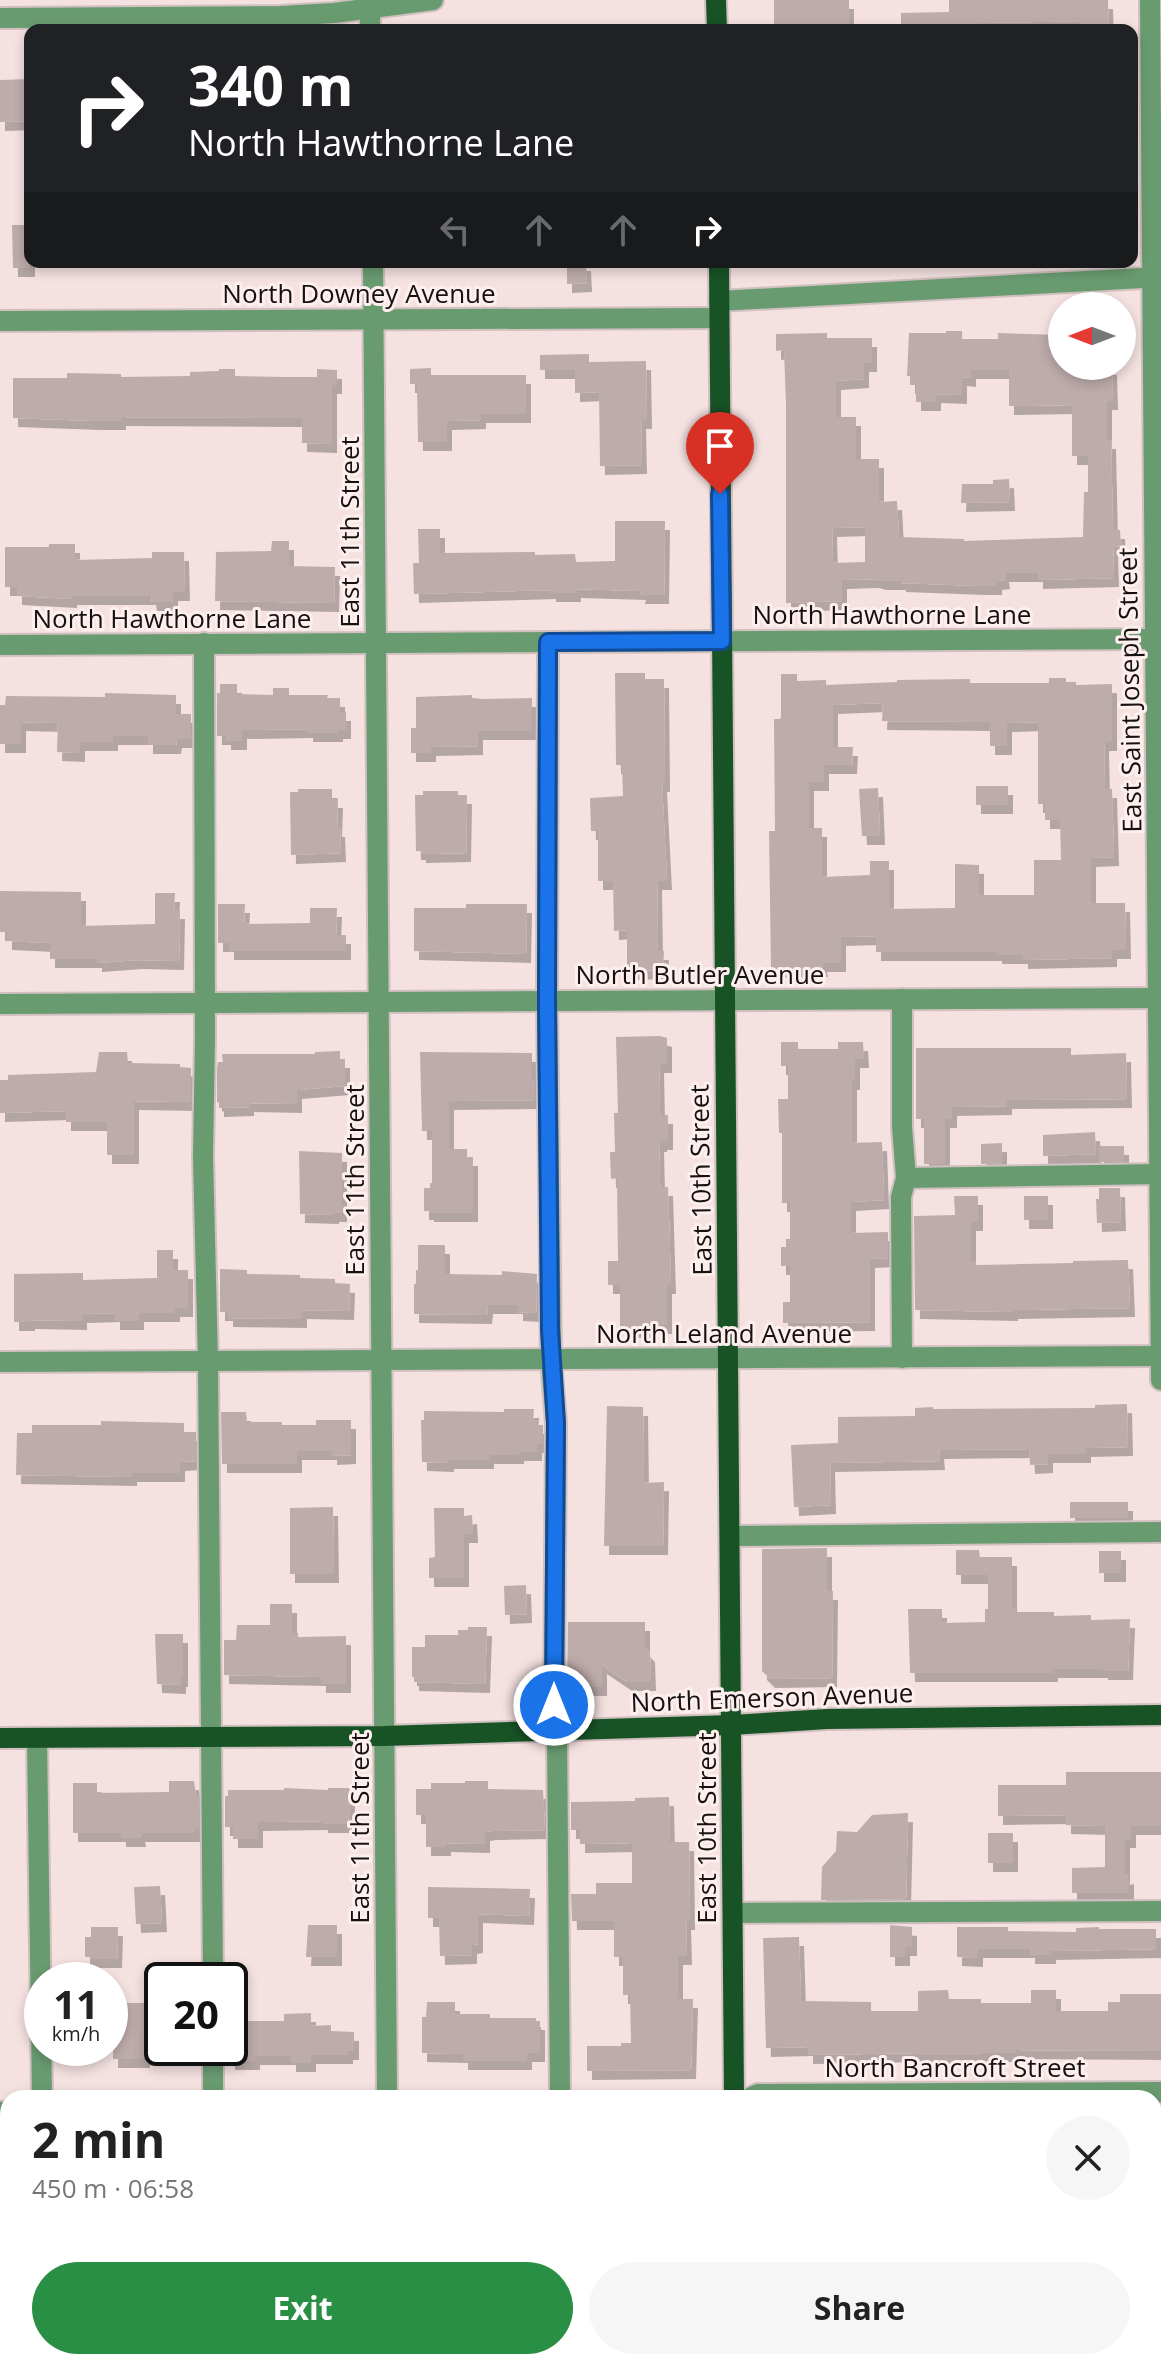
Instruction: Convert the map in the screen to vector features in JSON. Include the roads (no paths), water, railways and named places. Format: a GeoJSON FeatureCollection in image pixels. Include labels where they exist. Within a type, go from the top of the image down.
{"type":"FeatureCollection","features":[{"type":"Feature","properties":{"kind":"main road"},"geometry":{"type":"LineString","coordinates":[[716,0],[717,24]]}},
{"type":"Feature","properties":{"kind":"main road","name":"East 10th Street"},"geometry":{"type":"LineString","coordinates":[[719,268],[734,2090]]}},
{"type":"Feature","properties":{"kind":"main road","name":"North Emerson Avenue"},"geometry":{"type":"LineString","coordinates":[[0,1738],[384,1736],[827,1719],[1161,1715]]}},
{"type":"Feature","properties":{"kind":"street"},"geometry":{"type":"LineString","coordinates":[[0,18],[79,9],[280,16],[370,4],[433,0]]}},
{"type":"Feature","properties":{"kind":"street","name":"East Saint Joseph Street"},"geometry":{"type":"LineString","coordinates":[[1150,0],[1156,277],[1161,1380]]}},
{"type":"Feature","properties":{"kind":"street","name":"East 11th Street"},"geometry":{"type":"LineString","coordinates":[[373,268],[387,2090]]}},
{"type":"Feature","properties":{"kind":"street","name":"North Downey Avenue"},"geometry":{"type":"LineString","coordinates":[[0,321],[373,319],[719,309],[1156,277]]}},
{"type":"Feature","properties":{"kind":"street","name":"North Hawthorne Lane"},"geometry":{"type":"LineString","coordinates":[[0,645],[1158,639]]}},
{"type":"Feature","properties":{"kind":"street"},"geometry":{"type":"LineString","coordinates":[[548,642],[547,1001],[551,1360],[556,1423],[554,1699],[557,1730],[560,2090]]}},
{"type":"Feature","properties":{"kind":"street"},"geometry":{"type":"LineString","coordinates":[[204,643],[203,1157],[208,1361],[213,1962]]}},
{"type":"Feature","properties":{"kind":"street","name":"North Butler Avenue"},"geometry":{"type":"LineString","coordinates":[[0,1004],[1160,998]]}},
{"type":"Feature","properties":{"kind":"street"},"geometry":{"type":"LineString","coordinates":[[902,999],[902,1127],[906,1178],[901,1197],[902,1358]]}},
{"type":"Feature","properties":{"kind":"street"},"geometry":{"type":"LineString","coordinates":[[906,1178],[1160,1174]]}},
{"type":"Feature","properties":{"kind":"street","name":"North Leland Avenue"},"geometry":{"type":"LineString","coordinates":[[0,1362],[1161,1356]]}},
{"type":"Feature","properties":{"kind":"street"},"geometry":{"type":"LineString","coordinates":[[730,1536],[1161,1532]]}},
{"type":"Feature","properties":{"kind":"street"},"geometry":{"type":"LineString","coordinates":[[37,1738],[42,2090]]}},
{"type":"Feature","properties":{"kind":"street"},"geometry":{"type":"LineString","coordinates":[[733,1913],[1161,1911]]}},
{"type":"Feature","properties":{"kind":"street"},"geometry":{"type":"LineString","coordinates":[[213,2066],[213,2090]]}}]}
